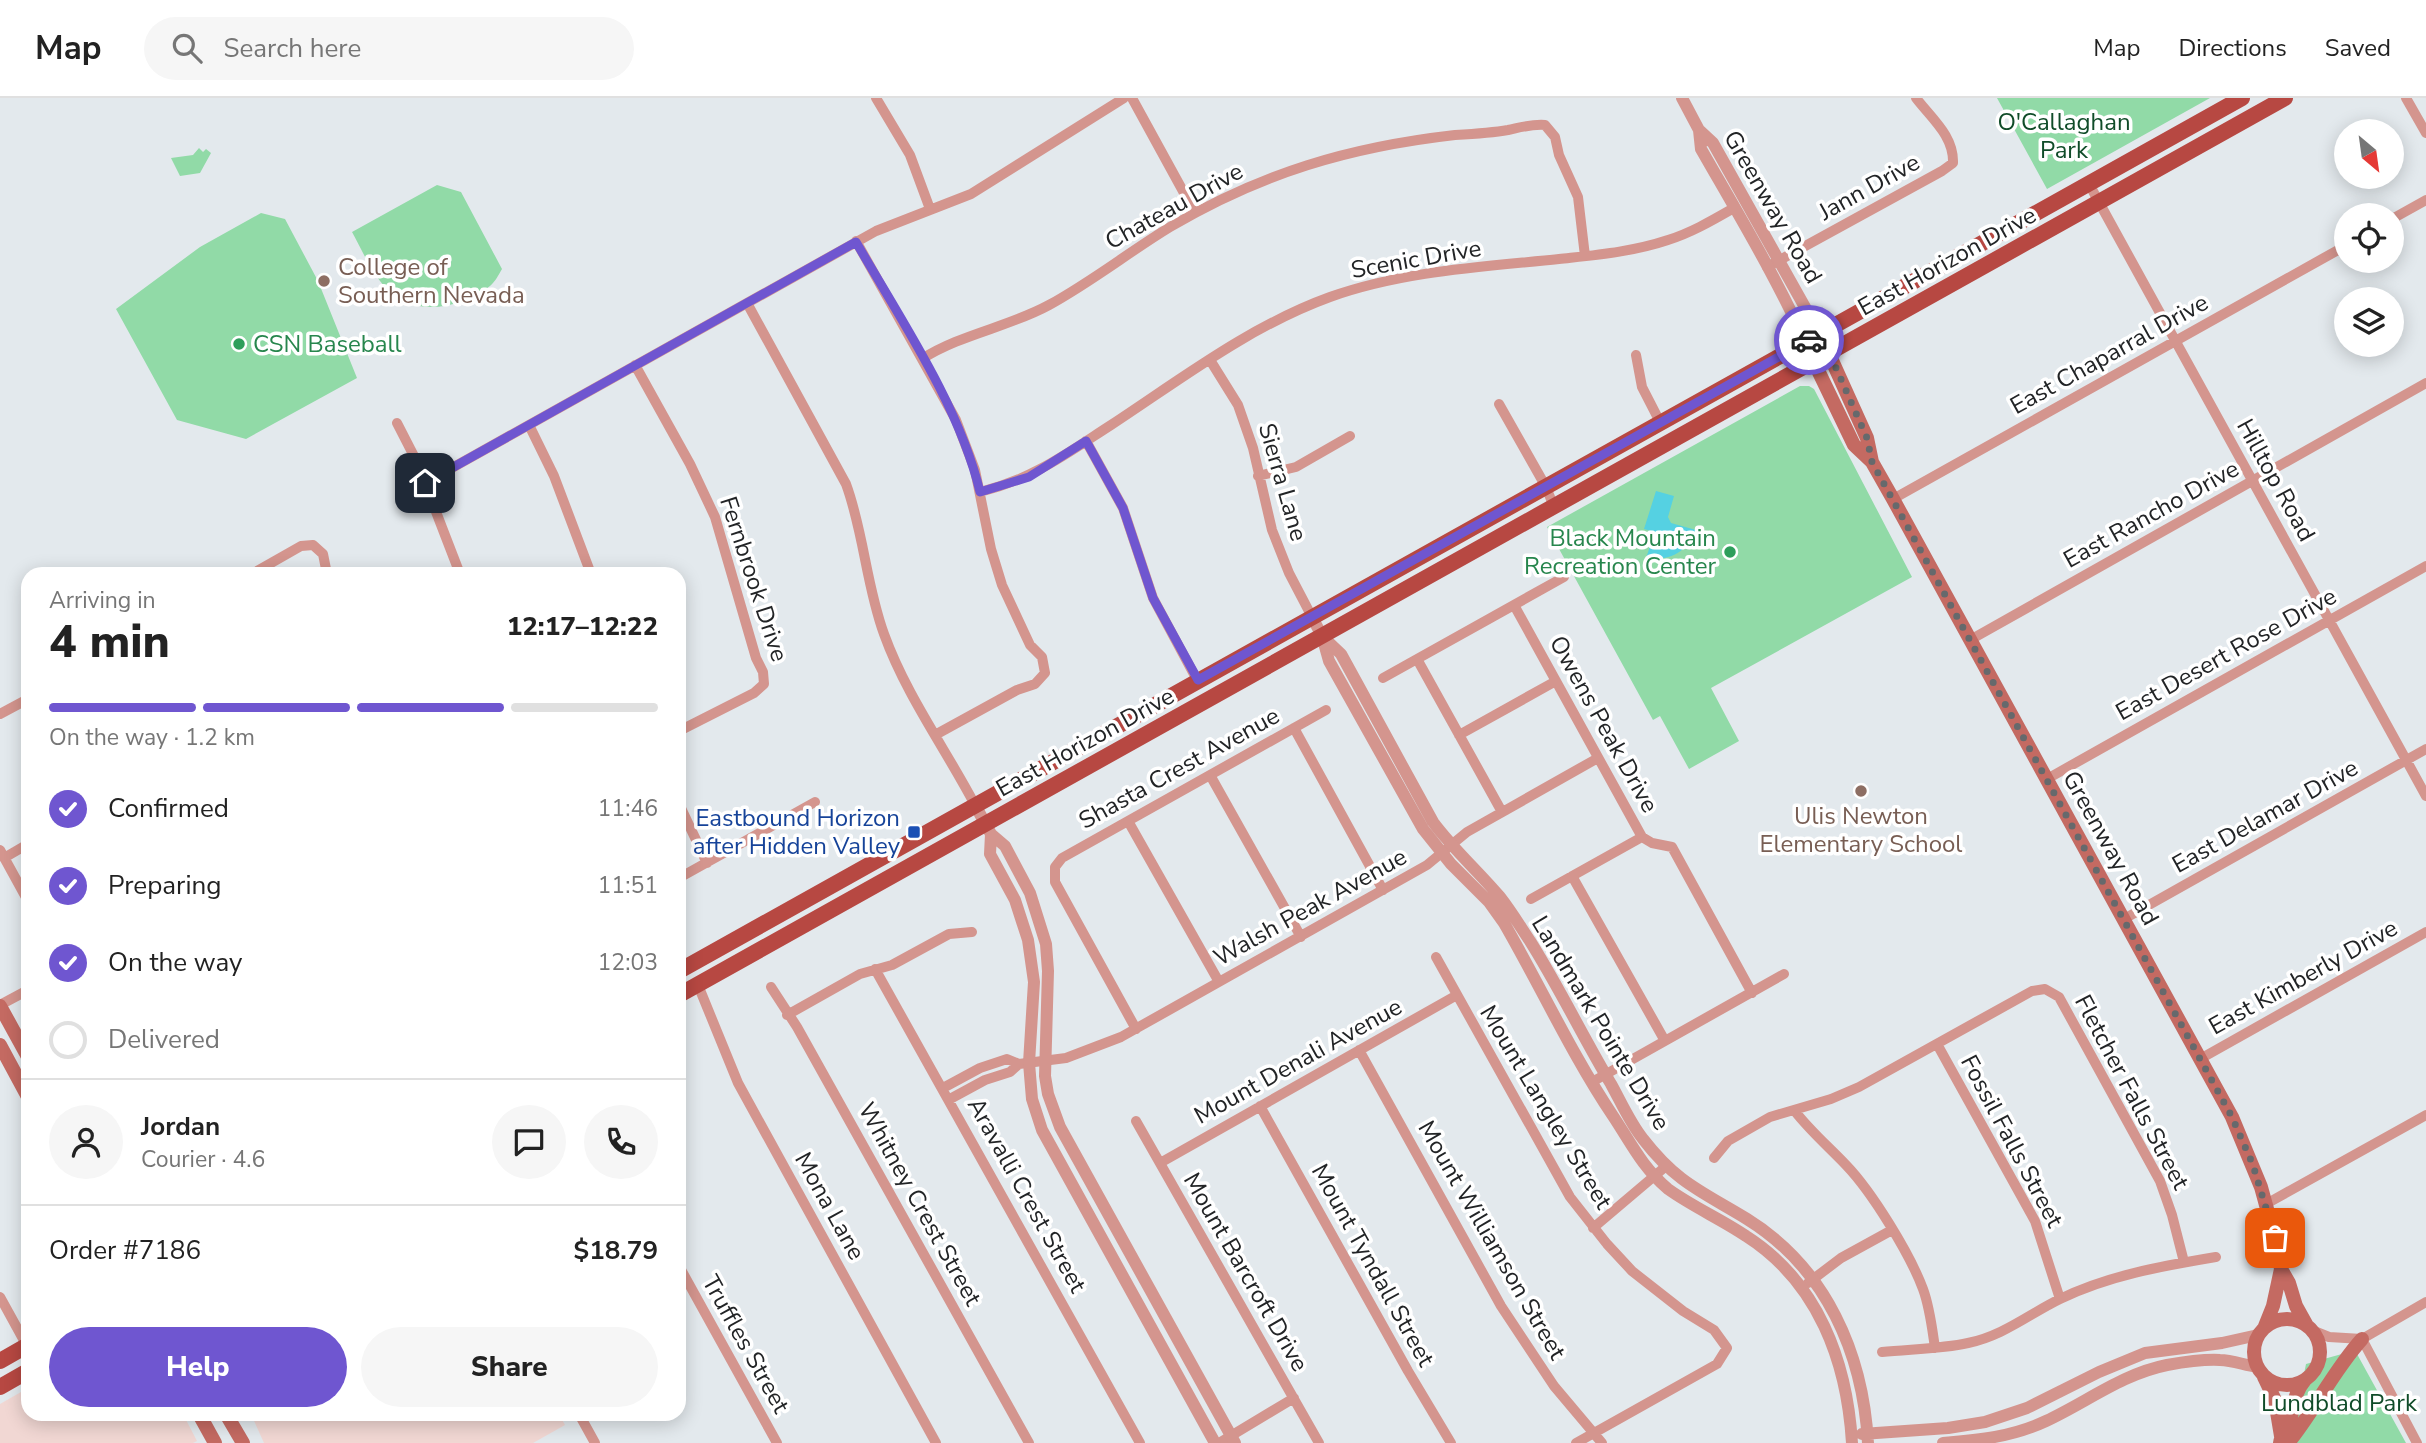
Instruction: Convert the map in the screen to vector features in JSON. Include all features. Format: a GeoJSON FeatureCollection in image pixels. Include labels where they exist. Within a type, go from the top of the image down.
{"type":"FeatureCollection","features":[{"type":"Feature","properties":{"kind":"main road","name":"East Horizon Drive"},"geometry":{"type":"LineString","coordinates":[[1825,344],[1948,273],[1966,254],[2242,98]]}},
{"type":"Feature","properties":{"kind":"main road","name":"East Horizon Drive"},"geometry":{"type":"LineString","coordinates":[[686,967],[1806,342],[1825,344],[2099,202],[2284,98]]}},
{"type":"Feature","properties":{"kind":"main road"},"geometry":{"type":"LineString","coordinates":[[2099,202],[2098,197],[2102,190],[2173,149],[2191,134],[2199,122]]}},
{"type":"Feature","properties":{"kind":"main road"},"geometry":{"type":"LineString","coordinates":[[1814,362],[1816,351],[1825,344]]}},
{"type":"Feature","properties":{"kind":"main road","name":"Greenway Road"},"geometry":{"type":"LineString","coordinates":[[1825,344],[1867,438],[1872,462]]}},
{"type":"Feature","properties":{"kind":"main road","name":"East Horizon Drive"},"geometry":{"type":"LineString","coordinates":[[686,991],[988,829],[1322,636],[1814,362]]}},
{"type":"Feature","properties":{"kind":"main road","name":"Greenway Road"},"geometry":{"type":"LineString","coordinates":[[1814,362],[1854,445],[1872,462],[1893,499],[2244,1142],[2266,1204],[2281,1269],[2289,1283],[2296,1306],[2310,1328]]}},
{"type":"Feature","properties":{"kind":"main road"},"geometry":{"type":"LineString","coordinates":[[698,985],[699,977],[706,969],[752,942],[764,929],[767,921]]}},
{"type":"Feature","properties":{"kind":"main road"},"geometry":{"type":"LineString","coordinates":[[0,1006],[21,1044]]}},
{"type":"Feature","properties":{"kind":"main road"},"geometry":{"type":"LineString","coordinates":[[0,1045],[21,1084]]}},
{"type":"Feature","properties":{"kind":"main road","name":"Greenway Road"},"geometry":{"type":"LineString","coordinates":[[2261,1330],[2273,1306],[2281,1269]]}},
{"type":"Feature","properties":{"kind":"main road"},"geometry":{"type":"LineString","coordinates":[[2285,1318],[2296,1319],[2310,1328],[2321,1352],[2313,1373],[2297,1389],[2283,1441],[2271,1387],[2253,1356],[2261,1330],[2274,1320],[2285,1318]]}},
{"type":"Feature","properties":{"kind":"main road"},"geometry":{"type":"LineString","coordinates":[[2283,1441],[2305,1421],[2344,1358],[2362,1339]]}},
{"type":"Feature","properties":{"kind":"main road"},"geometry":{"type":"LineString","coordinates":[[0,1361],[21,1349]]}},
{"type":"Feature","properties":{"kind":"main road"},"geometry":{"type":"LineString","coordinates":[[2260,1371],[2272,1382],[2283,1385],[2305,1380]]}},
{"type":"Feature","properties":{"kind":"main road"},"geometry":{"type":"LineString","coordinates":[[0,1387],[21,1375]]}},
{"type":"Feature","properties":{"kind":"main road"},"geometry":{"type":"LineString","coordinates":[[203,1421],[215,1443]]}},
{"type":"Feature","properties":{"kind":"main road"},"geometry":{"type":"LineString","coordinates":[[230,1421],[243,1443]]}},
{"type":"Feature","properties":{"kind":"street"},"geometry":{"type":"LineString","coordinates":[[876,98],[909,155],[930,209]]}},
{"type":"Feature","properties":{"kind":"street"},"geometry":{"type":"LineString","coordinates":[[425,483],[856,242],[895,222],[962,198],[989,184],[1124,98]]}},
{"type":"Feature","properties":{"kind":"street"},"geometry":{"type":"LineString","coordinates":[[1132,98],[1195,213]]}},
{"type":"Feature","properties":{"kind":"street","name":"Greenway Road"},"geometry":{"type":"LineString","coordinates":[[1682,98],[1699,130],[1713,143],[1825,344]]}},
{"type":"Feature","properties":{"kind":"street","name":"Jann Drive"},"geometry":{"type":"LineString","coordinates":[[1767,267],[1942,172],[1953,163],[1954,149],[1947,136],[1916,98]]}},
{"type":"Feature","properties":{"kind":"street"},"geometry":{"type":"LineString","coordinates":[[2406,98],[2426,133]]}},
{"type":"Feature","properties":{"kind":"street","name":"Chateau Drive"},"geometry":{"type":"LineString","coordinates":[[922,359],[948,345],[1016,322],[1041,309],[1195,213],[1253,184],[1342,154],[1415,140],[1507,130],[1530,124],[1545,125],[1555,137],[1559,155],[1578,197],[1585,257]]}},
{"type":"Feature","properties":{"kind":"street","name":"Greenway Road"},"geometry":{"type":"LineString","coordinates":[[1699,130],[1701,149],[1767,267],[1814,362]]}},
{"type":"Feature","properties":{"kind":"street","name":"Hilltop Road"},"geometry":{"type":"LineString","coordinates":[[2089,184],[2426,796]]}},
{"type":"Feature","properties":{"kind":"street"},"geometry":{"type":"LineString","coordinates":[[2404,212],[2426,200]]}},
{"type":"Feature","properties":{"kind":"street","name":"Scenic Drive"},"geometry":{"type":"LineString","coordinates":[[980,492],[1029,477],[1210,360],[1279,319],[1331,297],[1430,273],[1619,252],[1672,239],[1734,208]]}},
{"type":"Feature","properties":{"kind":"street"},"geometry":{"type":"LineString","coordinates":[[856,242],[956,420],[975,470],[990,549],[1002,584],[1030,645],[1042,657],[1045,673],[1035,684],[1017,690],[935,735]]}},
{"type":"Feature","properties":{"kind":"street","name":"East Chaparral Drive"},"geometry":{"type":"LineString","coordinates":[[1893,499],[2334,252]]}},
{"type":"Feature","properties":{"kind":"street"},"geometry":{"type":"LineString","coordinates":[[747,303],[846,484],[853,505],[871,593],[885,637],[902,675],[988,829],[1005,846],[1030,893],[1046,944],[1048,971],[1044,1061],[1048,1094],[1060,1127],[1233,1439]]}},
{"type":"Feature","properties":{"kind":"street"},"geometry":{"type":"LineString","coordinates":[[1636,355],[1642,387],[1660,422]]}},
{"type":"Feature","properties":{"kind":"street","name":"Sierra Lane"},"geometry":{"type":"LineString","coordinates":[[1210,360],[1238,405],[1253,448],[1276,542],[1311,617]]}},
{"type":"Feature","properties":{"kind":"street","name":"Fernbrook Drive"},"geometry":{"type":"LineString","coordinates":[[635,365],[690,464],[715,517],[756,658],[763,672],[764,684],[754,692],[686,727]]}},
{"type":"Feature","properties":{"kind":"street","name":"East Rancho Drive"},"geometry":{"type":"LineString","coordinates":[[1970,640],[2426,383]]}},
{"type":"Feature","properties":{"kind":"street"},"geometry":{"type":"LineString","coordinates":[[1499,404],[1546,487],[1554,507]]}},
{"type":"Feature","properties":{"kind":"street"},"geometry":{"type":"LineString","coordinates":[[397,423],[425,483],[457,567]]}},
{"type":"Feature","properties":{"kind":"street"},"geometry":{"type":"LineString","coordinates":[[529,425],[554,476],[588,567]]}},
{"type":"Feature","properties":{"kind":"street"},"geometry":{"type":"LineString","coordinates":[[1258,476],[1296,467],[1350,436]]}},
{"type":"Feature","properties":{"kind":"street"},"geometry":{"type":"LineString","coordinates":[[1086,441],[1123,508],[1153,598],[1198,680]]}},
{"type":"Feature","properties":{"kind":"street"},"geometry":{"type":"LineString","coordinates":[[265,567],[301,546],[313,545],[323,554],[326,567]]}},
{"type":"Feature","properties":{"kind":"street","name":"East Desert Rose Drive"},"geometry":{"type":"LineString","coordinates":[[2047,779],[2426,566]]}},
{"type":"Feature","properties":{"kind":"street"},"geometry":{"type":"LineString","coordinates":[[1383,678],[1564,578]]}},
{"type":"Feature","properties":{"kind":"street","name":"Owens Peak Drive"},"geometry":{"type":"LineString","coordinates":[[1514,605],[1642,837],[1652,843],[1672,847],[1752,993]]}},
{"type":"Feature","properties":{"kind":"street","name":"Landmark Pointe Drive"},"geometry":{"type":"LineString","coordinates":[[1311,617],[1322,636],[1329,661],[1423,829],[1499,896],[1510,911],[1640,1136],[1665,1167],[1704,1196],[1748,1220],[1776,1241],[1844,1330],[1859,1381],[1868,1438]]}},
{"type":"Feature","properties":{"kind":"street"},"geometry":{"type":"LineString","coordinates":[[1417,659],[1502,812]]}},
{"type":"Feature","properties":{"kind":"street"},"geometry":{"type":"LineString","coordinates":[[1459,735],[1556,681]]}},
{"type":"Feature","properties":{"kind":"street"},"geometry":{"type":"LineString","coordinates":[[0,714],[21,703]]}},
{"type":"Feature","properties":{"kind":"street","name":"Shasta Crest Avenue"},"geometry":{"type":"LineString","coordinates":[[1136,1029],[1055,882],[1055,867],[1062,858],[1326,710]]}},
{"type":"Feature","properties":{"kind":"street"},"geometry":{"type":"LineString","coordinates":[[1294,728],[1383,890]]}},
{"type":"Feature","properties":{"kind":"street","name":"East Delamar Drive"},"geometry":{"type":"LineString","coordinates":[[2124,919],[2426,749]]}},
{"type":"Feature","properties":{"kind":"street","name":"Walsh Peak Avenue"},"geometry":{"type":"LineString","coordinates":[[1024,1064],[1066,1058],[1136,1029],[1427,865],[1467,832],[1598,758]]}},
{"type":"Feature","properties":{"kind":"street"},"geometry":{"type":"LineString","coordinates":[[1210,775],[1301,937]]}},
{"type":"Feature","properties":{"kind":"street"},"geometry":{"type":"LineString","coordinates":[[686,874],[815,802]]}},
{"type":"Feature","properties":{"kind":"street"},"geometry":{"type":"LineString","coordinates":[[686,819],[707,863]]}},
{"type":"Feature","properties":{"kind":"street"},"geometry":{"type":"LineString","coordinates":[[1128,821],[1219,982]]}},
{"type":"Feature","properties":{"kind":"street"},"geometry":{"type":"LineString","coordinates":[[988,829],[990,854],[1015,900],[1028,940],[1034,982],[1024,1064],[1032,1099],[1052,1151],[1217,1443],[1233,1439],[1294,1398]]}},
{"type":"Feature","properties":{"kind":"street"},"geometry":{"type":"LineString","coordinates":[[1531,898],[1642,837]]}},
{"type":"Feature","properties":{"kind":"street"},"geometry":{"type":"LineString","coordinates":[[21,847],[2,854],[21,888]]}},
{"type":"Feature","properties":{"kind":"street","name":"Landmark Pointe Drive"},"geometry":{"type":"LineString","coordinates":[[1446,850],[1504,923],[1592,1082],[1627,1141],[1654,1177],[1682,1199],[1767,1250],[1807,1283],[1840,1366],[1847,1393],[1852,1439]]}},
{"type":"Feature","properties":{"kind":"street"},"geometry":{"type":"LineString","coordinates":[[1572,876],[1665,1041]]}},
{"type":"Feature","properties":{"kind":"street"},"geometry":{"type":"LineString","coordinates":[[787,1015],[874,969],[892,965],[949,934],[972,932]]}},
{"type":"Feature","properties":{"kind":"street","name":"East Kimberly Drive"},"geometry":{"type":"LineString","coordinates":[[2200,1059],[2426,932]]}},
{"type":"Feature","properties":{"kind":"street","name":"Mount Langley Street"},"geometry":{"type":"LineString","coordinates":[[1436,957],[1570,1197],[1593,1228],[1632,1270],[1683,1311],[1714,1330],[1727,1349],[1717,1364],[1592,1434]]}},
{"type":"Feature","properties":{"kind":"street","name":"Aravalli Crest Street"},"geometry":{"type":"LineString","coordinates":[[874,969],[950,1099],[1140,1443]]}},
{"type":"Feature","properties":{"kind":"street"},"geometry":{"type":"LineString","coordinates":[[1592,1082],[1784,974]]}},
{"type":"Feature","properties":{"kind":"street","name":"Mona Lane"},"geometry":{"type":"LineString","coordinates":[[698,985],[738,1083],[936,1443]]}},
{"type":"Feature","properties":{"kind":"street","name":"Whitney Crest Street"},"geometry":{"type":"LineString","coordinates":[[771,987],[797,1027],[1029,1443]]}},
{"type":"Feature","properties":{"kind":"street","name":"Fletcher Falls Street"},"geometry":{"type":"LineString","coordinates":[[1937,1044],[2032,990],[2045,989],[2059,997],[2160,1181],[2184,1262]]}},
{"type":"Feature","properties":{"kind":"street"},"geometry":{"type":"LineString","coordinates":[[0,1006],[21,994]]}},
{"type":"Feature","properties":{"kind":"street","name":"Mount Denali Avenue"},"geometry":{"type":"LineString","coordinates":[[1160,1163],[1457,995]]}},
{"type":"Feature","properties":{"kind":"street"},"geometry":{"type":"LineString","coordinates":[[1714,1158],[1728,1141],[1770,1117],[1830,1099],[1859,1087],[1937,1044]]}},
{"type":"Feature","properties":{"kind":"street","name":"Fossil Falls Street"},"geometry":{"type":"LineString","coordinates":[[1937,1044],[2035,1221],[2060,1299]]}},
{"type":"Feature","properties":{"kind":"street","name":"Mount Williamson Street"},"geometry":{"type":"LineString","coordinates":[[1359,1050],[1501,1306],[1554,1386],[1602,1443]]}},
{"type":"Feature","properties":{"kind":"street"},"geometry":{"type":"LineString","coordinates":[[943,1088],[990,1063],[1007,1059],[1024,1064]]}},
{"type":"Feature","properties":{"kind":"street"},"geometry":{"type":"LineString","coordinates":[[950,1099],[985,1080],[1024,1064]]}},
{"type":"Feature","properties":{"kind":"street","name":"Mount Tyndall Street"},"geometry":{"type":"LineString","coordinates":[[1261,1106],[1451,1443]]}},
{"type":"Feature","properties":{"kind":"street"},"geometry":{"type":"LineString","coordinates":[[1794,1110],[1809,1129],[1847,1166],[1873,1199],[1892,1230],[1922,1287],[1930,1312],[1935,1348]]}},
{"type":"Feature","properties":{"kind":"street"},"geometry":{"type":"LineString","coordinates":[[2266,1204],[2426,1115]]}},
{"type":"Feature","properties":{"kind":"street","name":"Mount Barcroft Drive"},"geometry":{"type":"LineString","coordinates":[[1136,1121],[1319,1443]]}},
{"type":"Feature","properties":{"kind":"street"},"geometry":{"type":"LineString","coordinates":[[1593,1228],[1665,1167]]}},
{"type":"Feature","properties":{"kind":"street"},"geometry":{"type":"LineString","coordinates":[[1807,1283],[1841,1258],[1892,1230]]}},
{"type":"Feature","properties":{"kind":"street"},"geometry":{"type":"LineString","coordinates":[[1882,1352],[1968,1343],[2022,1322],[2060,1299],[2136,1272],[2216,1257]]}},
{"type":"Feature","properties":{"kind":"street","name":"Truffles Street"},"geometry":{"type":"LineString","coordinates":[[686,1279],[777,1443]]}},
{"type":"Feature","properties":{"kind":"street"},"geometry":{"type":"LineString","coordinates":[[0,1297],[21,1335]]}},
{"type":"Feature","properties":{"kind":"street"},"geometry":{"type":"LineString","coordinates":[[2310,1328],[2329,1337],[2362,1339],[2426,1302]]}},
{"type":"Feature","properties":{"kind":"street"},"geometry":{"type":"LineString","coordinates":[[1852,1439],[1985,1422],[2027,1408],[2099,1372],[2145,1353],[2222,1343],[2261,1330]]}},
{"type":"Feature","properties":{"kind":"street"},"geometry":{"type":"LineString","coordinates":[[2362,1339],[2417,1443]]}},
{"type":"Feature","properties":{"kind":"street"},"geometry":{"type":"LineString","coordinates":[[1942,1443],[1997,1438],[2022,1431],[2122,1380],[2165,1365],[2196,1360],[2222,1360],[2260,1371]]}},
{"type":"Feature","properties":{"kind":"street"},"geometry":{"type":"LineString","coordinates":[[583,1421],[595,1443]]}},
{"type":"Feature","properties":{"kind":"street"},"geometry":{"type":"LineString","coordinates":[[1576,1443],[1592,1434]]}},
{"type":"Feature","properties":{"kind":"shaded area"},"geometry":{"type":"Polygon","coordinates":[[[21,1392],[21,1421],[187,1421],[197,1441],[0,1443],[0,1404],[21,1392]]]}},
{"type":"Feature","properties":{"kind":"shaded area"},"geometry":{"type":"Polygon","coordinates":[[[254,1421],[563,1421],[565,1425],[533,1443],[264,1443],[254,1421]]]}},
{"type":"Feature","properties":{"kind":"green space","name":"O'Callaghan Park"},"geometry":{"type":"Polygon","coordinates":[[[1997,98],[2210,98],[2047,189],[1997,98]]]}},
{"type":"Feature","properties":{"kind":"green space"},"geometry":{"type":"Polygon","coordinates":[[[199,148],[203,152],[206,149],[211,153],[200,173],[180,176],[171,158],[193,155],[199,148]]]}},
{"type":"Feature","properties":{"kind":"green space"},"geometry":{"type":"Polygon","coordinates":[[[437,185],[461,192],[502,269],[490,286],[478,294],[451,305],[423,307],[410,304],[386,288],[371,268],[352,232],[437,185]]]}},
{"type":"Feature","properties":{"kind":"green space","name":"CSN Baseball"},"geometry":{"type":"Polygon","coordinates":[[[261,213],[285,219],[318,281],[357,378],[246,439],[177,420],[116,309],[200,247],[261,213]]]}},
{"type":"Feature","properties":{"kind":"green space","name":"Black Mountain Recreation Center"},"geometry":{"type":"Polygon","coordinates":[[[1800,386],[1814,389],[1912,577],[1711,688],[1739,741],[1689,769],[1660,716],[1653,720],[1547,527],[1800,386]]]}},
{"type":"Feature","properties":{"kind":"green space","name":"Lundblad Park"},"geometry":{"type":"Polygon","coordinates":[[[2349,1352],[2357,1354],[2406,1443],[2290,1443],[2306,1364],[2349,1352]]]}},
{"type":"Feature","properties":{"kind":"water"},"geometry":{"type":"Polygon","coordinates":[[[1656,491],[1674,496],[1668,517],[1671,523],[1696,530],[1682,550],[1669,557],[1654,559],[1646,558],[1655,532],[1644,529],[1656,491]]]}},
{"type":"Feature","properties":{"kind":"way so far"},"geometry":{"type":"LineString","coordinates":[[1809,340],[1821,334],[1867,438],[1872,462],[2232,1117],[2253,1165],[2275,1238]]}},
{"type":"Feature","properties":{"kind":"place","name":"College of Southern Nevada"},"geometry":{"type":"Point","coordinates":[324,281]}},
{"type":"Feature","properties":{"kind":"place","name":"CSN Baseball"},"geometry":{"type":"Point","coordinates":[239,344]}},
{"type":"Feature","properties":{"kind":"place","name":"Black Mountain Recreation Center"},"geometry":{"type":"Point","coordinates":[1730,552]}},
{"type":"Feature","properties":{"kind":"place","name":"Ulis Newton Elementary School"},"geometry":{"type":"Point","coordinates":[1861,791]}},
{"type":"Feature","properties":{"kind":"place","name":"Eastbound Horizon after Hidden Valley"},"geometry":{"type":"Point","coordinates":[914,832]}},
{"type":"Feature","properties":{"kind":"route"},"geometry":{"type":"LineString","coordinates":[[425,483],[856,242],[956,420],[975,470],[980,492],[1029,477],[1086,441],[1123,508],[1144,576],[1163,620],[1198,680],[1809,340]]}}]}
